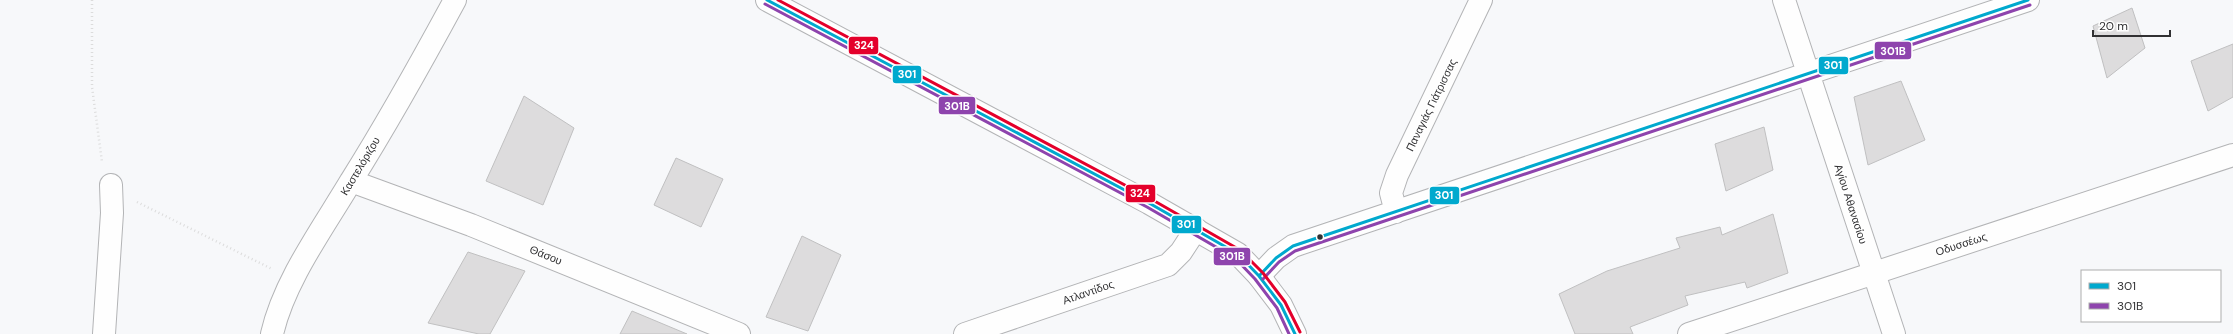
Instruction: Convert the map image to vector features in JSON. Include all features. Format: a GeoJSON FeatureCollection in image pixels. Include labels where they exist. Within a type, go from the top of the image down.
{"type":"FeatureCollection","features":[{"type":"Feature","properties":{"kind":"street","name":"Καστελόριζου"},"geometry":{"type":"LineString","coordinates":[[272,334],[277,316],[294,280],[322,229],[411,82],[455,0]]}},
{"type":"Feature","properties":{"kind":"street"},"geometry":{"type":"LineString","coordinates":[[767,0],[1196,229],[1238,254],[1259,276],[1281,305],[1295,334]]}},
{"type":"Feature","properties":{"kind":"street","name":"Παναγιάς Γιάτρισσας"},"geometry":{"type":"LineString","coordinates":[[1396,212],[1391,193],[1397,176],[1481,0]]}},
{"type":"Feature","properties":{"kind":"street","name":"Αγίου Αθανασίου"},"geometry":{"type":"LineString","coordinates":[[1784,0],[1894,334]]}},
{"type":"Feature","properties":{"kind":"street"},"geometry":{"type":"LineString","coordinates":[[1259,276],[1276,258],[1293,246],[2028,0]]}},
{"type":"Feature","properties":{"kind":"street","name":"Οδυσσέως"},"geometry":{"type":"LineString","coordinates":[[1689,334],[2233,155]]}},
{"type":"Feature","properties":{"kind":"street","name":"Θάσου"},"geometry":{"type":"LineString","coordinates":[[351,182],[471,225],[739,334]]}},
{"type":"Feature","properties":{"kind":"street"},"geometry":{"type":"LineString","coordinates":[[104,334],[112,213],[111,185]]}},
{"type":"Feature","properties":{"kind":"street","name":"Ατλαντίδος"},"geometry":{"type":"LineString","coordinates":[[966,334],[1168,265],[1181,252],[1196,229]]}},
{"type":"Feature","properties":{"kind":"path"},"geometry":{"type":"LineString","coordinates":[[92,0],[92,88],[100,155],[111,185],[135,201],[294,280]]}},
{"type":"Feature","properties":{"kind":"building"},"geometry":{"type":"Polygon","coordinates":[[[2132,8],[2145,48],[2107,78],[2093,26],[2132,8]]]}},
{"type":"Feature","properties":{"kind":"building"},"geometry":{"type":"Polygon","coordinates":[[[2233,44],[2233,97],[2208,111],[2191,61],[2233,44]]]}},
{"type":"Feature","properties":{"kind":"building"},"geometry":{"type":"Polygon","coordinates":[[[1901,81],[1925,140],[1868,165],[1854,97],[1901,81]]]}},
{"type":"Feature","properties":{"kind":"building"},"geometry":{"type":"Polygon","coordinates":[[[524,96],[574,128],[543,205],[486,181],[524,96]]]}},
{"type":"Feature","properties":{"kind":"building"},"geometry":{"type":"Polygon","coordinates":[[[1764,127],[1773,170],[1726,191],[1715,144],[1764,127]]]}},
{"type":"Feature","properties":{"kind":"building"},"geometry":{"type":"Polygon","coordinates":[[[676,158],[723,179],[701,227],[654,205],[676,158]]]}},
{"type":"Feature","properties":{"kind":"building"},"geometry":{"type":"Polygon","coordinates":[[[1773,214],[1788,273],[1747,288],[1745,282],[1685,296],[1688,305],[1630,327],[1633,334],[1575,334],[1559,294],[1607,271],[1680,248],[1676,238],[1720,227],[1722,235],[1773,214]]]}},
{"type":"Feature","properties":{"kind":"building"},"geometry":{"type":"Polygon","coordinates":[[[802,236],[841,255],[808,331],[766,317],[802,236]]]}},
{"type":"Feature","properties":{"kind":"building"},"geometry":{"type":"Polygon","coordinates":[[[468,252],[525,271],[490,334],[479,334],[428,323],[468,252]]]}},
{"type":"Feature","properties":{"kind":"building"},"geometry":{"type":"Polygon","coordinates":[[[632,311],[687,334],[620,334],[632,311]]]}},
{"type":"Feature","properties":{"kind":"transit line","name":"301"},"geometry":{"type":"LineString","coordinates":[[767,0],[1149,203],[1238,254],[1259,276],[1281,305],[1295,334]]}},
{"type":"Feature","properties":{"kind":"transit line","name":"324"},"geometry":{"type":"LineString","coordinates":[[778,0],[1151,199],[1240,250],[1263,273],[1285,302],[1300,332]]}},
{"type":"Feature","properties":{"kind":"transit line","name":"301"},"geometry":{"type":"LineString","coordinates":[[1259,276],[1276,258],[1293,246],[2028,0]]}},
{"type":"Feature","properties":{"kind":"transit line","name":"301B"},"geometry":{"type":"LineString","coordinates":[[765,4],[1147,207],[1235,258],[1255,279],[1277,308],[1289,334]]}},
{"type":"Feature","properties":{"kind":"transit line","name":"301B"},"geometry":{"type":"LineString","coordinates":[[1263,279],[1279,262],[1295,251],[2030,5]]}}]}
